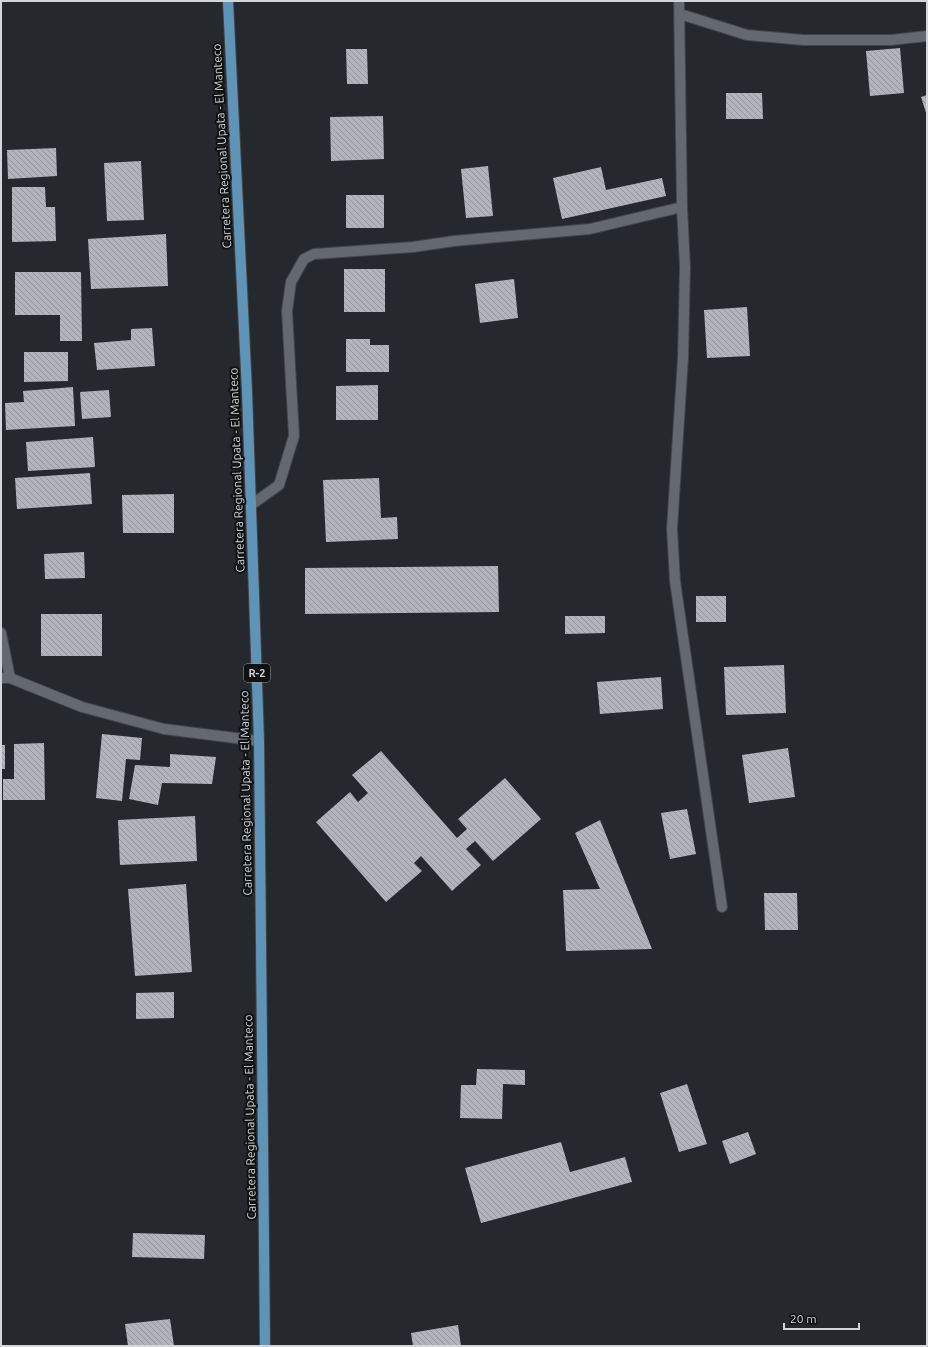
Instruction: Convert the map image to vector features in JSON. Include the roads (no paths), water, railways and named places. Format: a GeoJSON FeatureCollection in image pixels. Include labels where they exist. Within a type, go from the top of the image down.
{"type":"FeatureCollection","features":[{"type":"Feature","properties":{"kind":"main road","name":"Carretera Regional Upata - El Manteco"},"geometry":{"type":"LineString","coordinates":[[228,1],[247,391],[259,741],[265,1346]]}},
{"type":"Feature","properties":{"kind":"street"},"geometry":{"type":"LineString","coordinates":[[679,1],[682,207],[685,266],[683,358],[672,529],[674,581],[722,907]]}},
{"type":"Feature","properties":{"kind":"street"},"geometry":{"type":"LineString","coordinates":[[680,14],[747,35],[803,40],[891,40],[927,36]]}},
{"type":"Feature","properties":{"kind":"street"},"geometry":{"type":"LineString","coordinates":[[251,505],[278,486],[294,436],[287,311],[291,282],[304,259],[314,254],[413,247],[454,241],[590,229],[682,207]]}},
{"type":"Feature","properties":{"kind":"street"},"geometry":{"type":"LineString","coordinates":[[1,633],[5,678],[82,706],[164,730],[259,741]]}}]}
